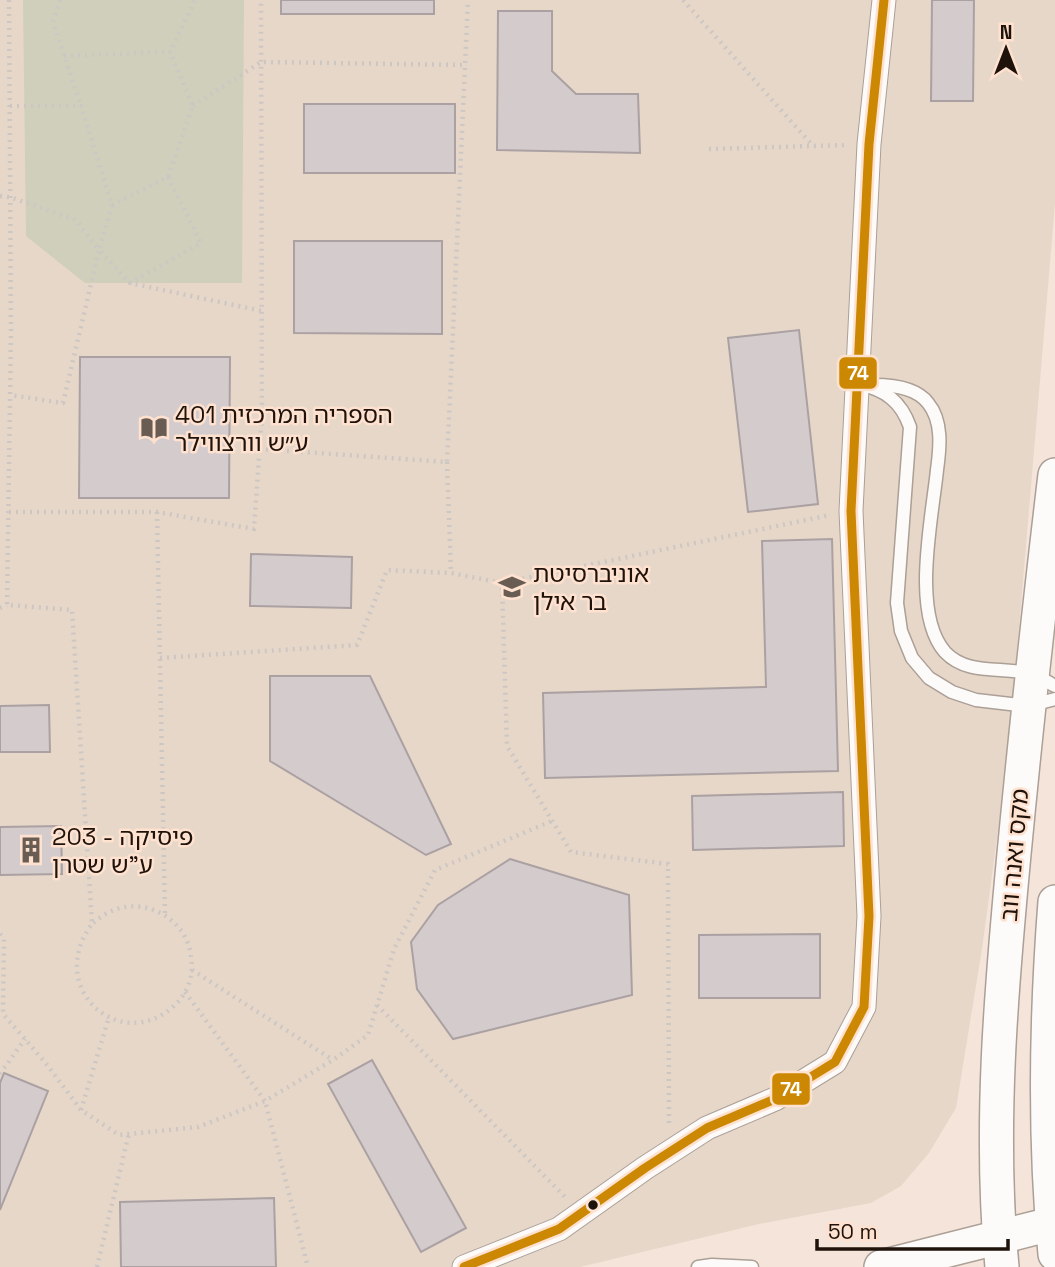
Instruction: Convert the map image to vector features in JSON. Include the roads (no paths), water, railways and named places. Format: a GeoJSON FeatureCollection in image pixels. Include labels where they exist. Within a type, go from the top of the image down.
{"type":"FeatureCollection","features":[{"type":"Feature","properties":{"kind":"street"},"geometry":{"type":"LineString","coordinates":[[464,1267],[559,1228],[707,1128],[775,1100],[835,1062],[864,1007],[869,916],[851,511],[869,144],[884,0]]}},
{"type":"Feature","properties":{"kind":"street","name":"מקס ואנה ווב"},"geometry":{"type":"LineString","coordinates":[[1001,1251],[997,1108],[999,1040],[1007,932],[1042,691],[1055,475]]}},
{"type":"Feature","properties":{"kind":"street","name":"מקס ואנה ווב"},"geometry":{"type":"LineString","coordinates":[[1054,1233],[1049,1002],[1055,902]]}},
{"type":"Feature","properties":{"kind":"street"},"geometry":{"type":"LineString","coordinates":[[881,1267],[1001,1251],[1054,1233]]}},
{"type":"Feature","properties":{"kind":"lane"},"geometry":{"type":"LineString","coordinates":[[859,384],[889,385],[907,389],[927,400],[936,415],[939,456],[925,589],[934,637],[947,654],[965,665],[1042,691]]}},
{"type":"Feature","properties":{"kind":"lane"},"geometry":{"type":"LineString","coordinates":[[859,384],[878,389],[891,398],[901,407],[910,427],[897,603],[901,631],[912,658],[929,678],[952,692],[976,700],[1042,691]]}},
{"type":"Feature","properties":{"kind":"lane"},"geometry":{"type":"LineString","coordinates":[[698,1267],[752,1267]]}},
{"type":"Feature","properties":{"kind":"place","name":"401 הספריה המרכזית ע״ש וורצווילר"},"geometry":{"type":"Point","coordinates":[154,428]}},
{"type":"Feature","properties":{"kind":"place","name":"אוניברסיטת בר אילן"},"geometry":{"type":"Point","coordinates":[512,587]}},
{"type":"Feature","properties":{"kind":"place","name":"203 - פיסיקה ע\"ש שטרן"},"geometry":{"type":"Point","coordinates":[31,850]}}]}
